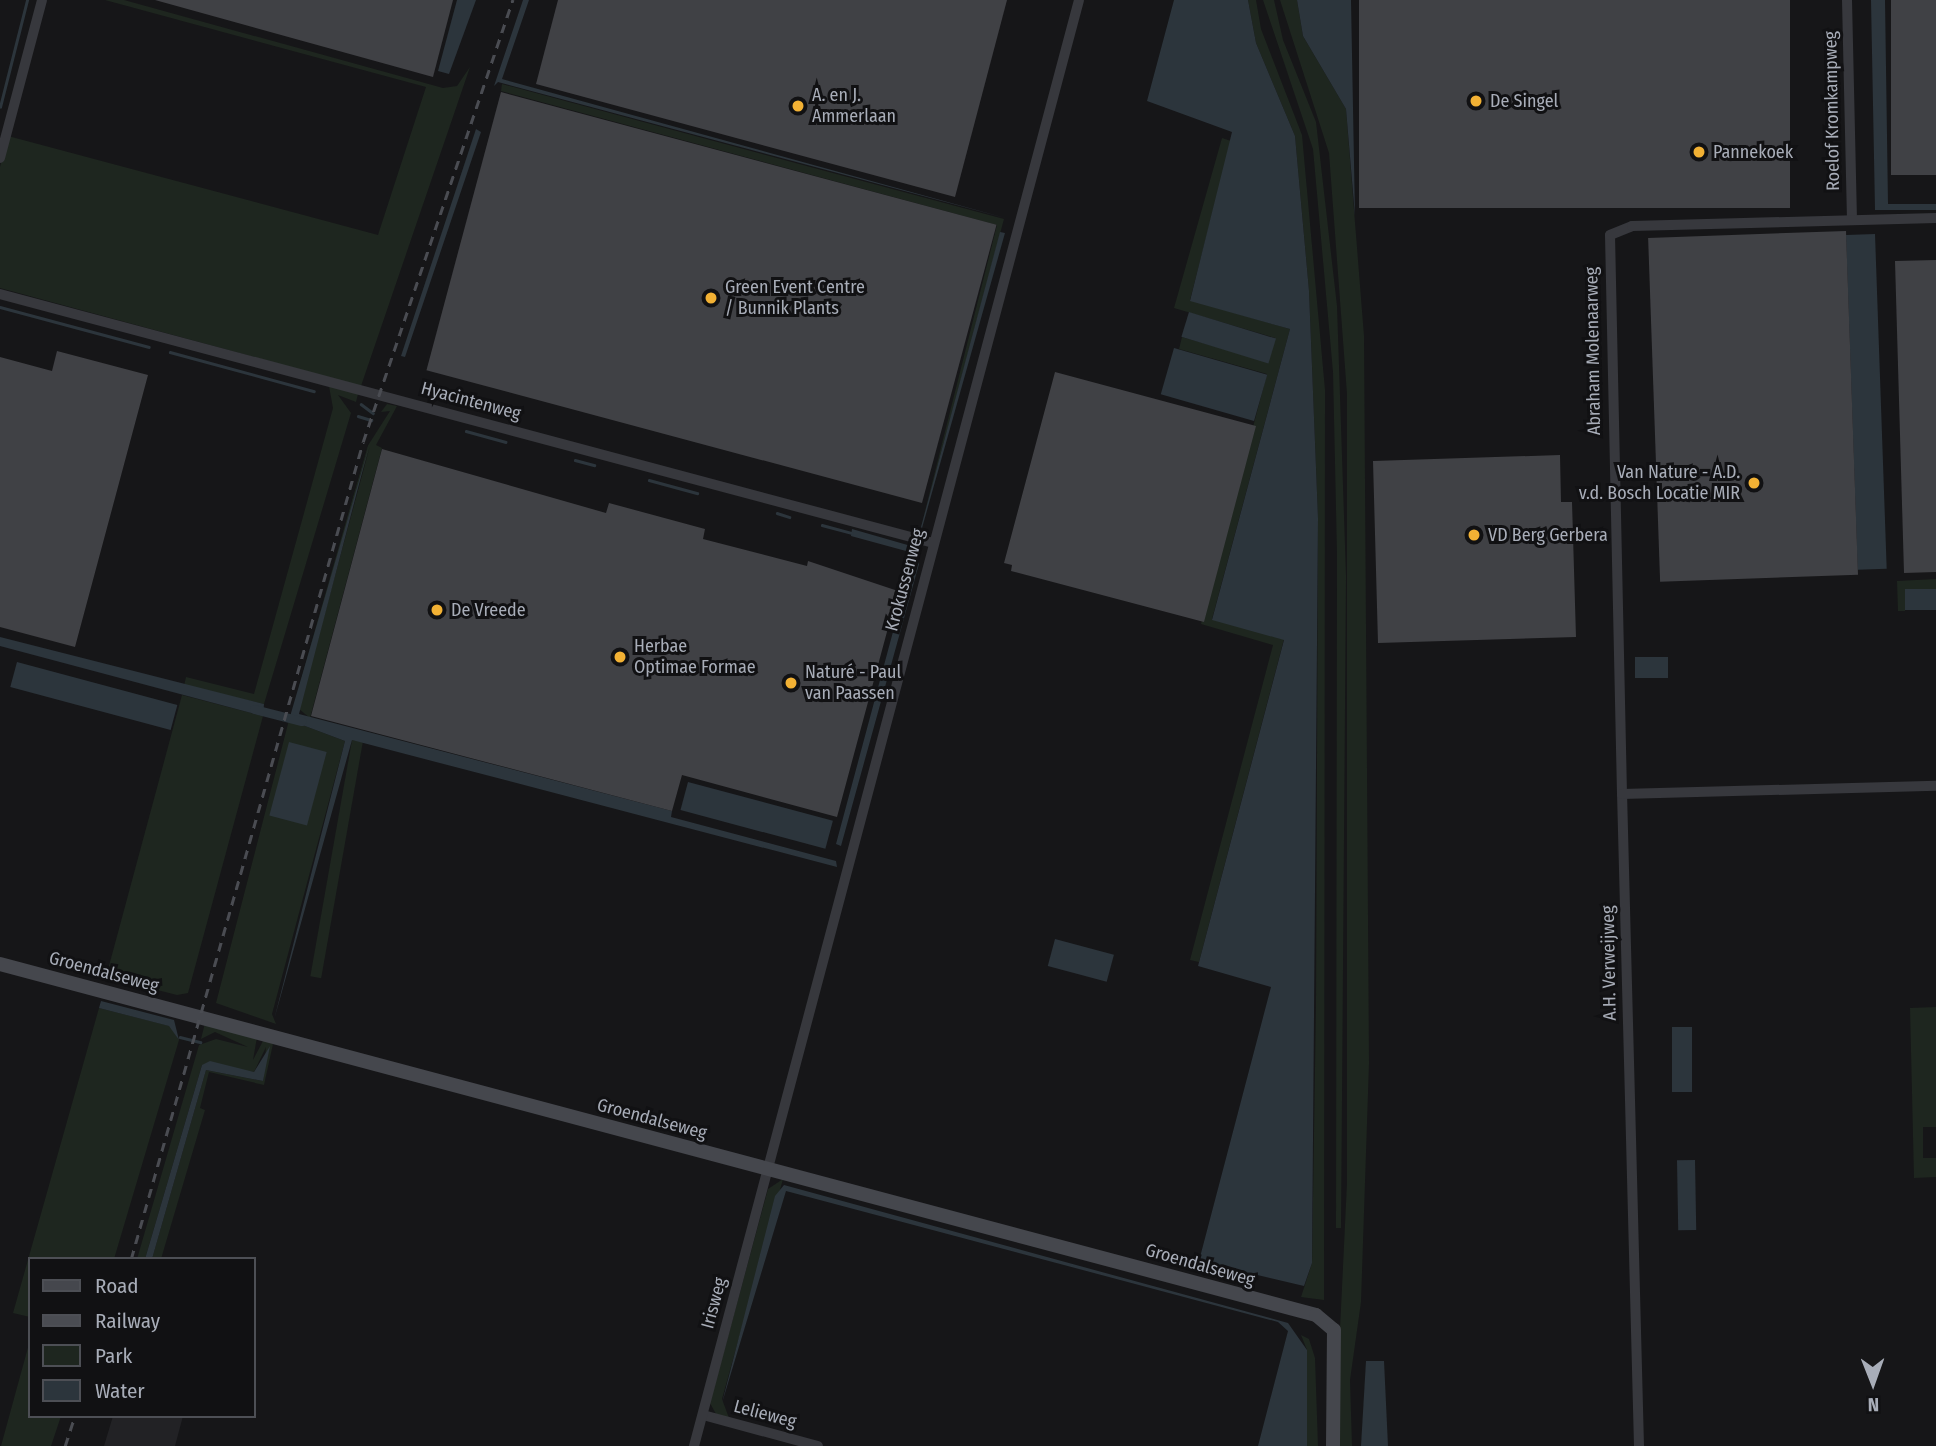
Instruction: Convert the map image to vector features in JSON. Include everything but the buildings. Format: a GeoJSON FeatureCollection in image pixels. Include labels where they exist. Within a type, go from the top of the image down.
{"type":"FeatureCollection","features":[{"type":"Feature","properties":{"kind":"street"},"geometry":{"type":"LineString","coordinates":[[0,158],[42,0]]}},
{"type":"Feature","properties":{"kind":"street","name":"Krokussenweg"},"geometry":{"type":"LineString","coordinates":[[768,1170],[1079,0]]}},
{"type":"Feature","properties":{"kind":"street","name":"Roelof Kromkampweg"},"geometry":{"type":"LineString","coordinates":[[1847,0],[1852,220]]}},
{"type":"Feature","properties":{"kind":"street","name":"Abraham Molenaarweg"},"geometry":{"type":"LineString","coordinates":[[1622,794],[1611,235],[1632,226],[1936,218]]}},
{"type":"Feature","properties":{"kind":"street","name":"Hyacintenweg"},"geometry":{"type":"LineString","coordinates":[[0,294],[933,543]]}},
{"type":"Feature","properties":{"kind":"street"},"geometry":{"type":"LineString","coordinates":[[1622,794],[1936,786]]}},
{"type":"Feature","properties":{"kind":"street","name":"A.H. Verweijweg"},"geometry":{"type":"LineString","coordinates":[[1622,794],[1639,1446]]}},
{"type":"Feature","properties":{"kind":"street","name":"Groendalseweg"},"geometry":{"type":"LineString","coordinates":[[0,964],[1328,1320]]}},
{"type":"Feature","properties":{"kind":"street","name":"Irisweg"},"geometry":{"type":"LineString","coordinates":[[694,1446],[768,1170]]}},
{"type":"Feature","properties":{"kind":"street","name":"Groendalseweg"},"geometry":{"type":"LineString","coordinates":[[1293,1312],[1326,1331],[1328,1339]]}},
{"type":"Feature","properties":{"kind":"street"},"geometry":{"type":"LineString","coordinates":[[1328,1320],[1328,1339],[1333,1363]]}},
{"type":"Feature","properties":{"kind":"street"},"geometry":{"type":"LineString","coordinates":[[1328,1320],[1334,1330],[1333,1446]]}},
{"type":"Feature","properties":{"kind":"street","name":"Lelieweg"},"geometry":{"type":"LineString","coordinates":[[703,1415],[818,1446]]}},
{"type":"Feature","properties":{"kind":"shaded area"},"geometry":{"type":"Polygon","coordinates":[[[112,1418],[182,1418],[175,1446],[104,1446],[112,1418]]]}},
{"type":"Feature","properties":{"kind":"green space"},"geometry":{"type":"Polygon","coordinates":[[[105,0],[124,0],[443,88],[457,86],[470,67],[361,386],[0,288],[0,167],[8,136],[378,235],[426,87],[105,0]]]}},
{"type":"Feature","properties":{"kind":"green space"},"geometry":{"type":"Polygon","coordinates":[[[1248,0],[1256,0],[1261,29],[1302,135],[1325,390],[1324,1300],[1301,1297],[1312,1263],[1316,1004],[1318,518],[1309,291],[1295,136],[1256,43],[1248,0]]]}},
{"type":"Feature","properties":{"kind":"green space"},"geometry":{"type":"Polygon","coordinates":[[[1263,0],[1274,0],[1283,40],[1316,122],[1337,306],[1346,576],[1341,1228],[1336,1228],[1337,554],[1333,372],[1313,149],[1263,0]]]}},
{"type":"Feature","properties":{"kind":"green space"},"geometry":{"type":"Polygon","coordinates":[[[1280,0],[1297,0],[1303,36],[1346,109],[1364,336],[1369,1063],[1361,1302],[1350,1380],[1352,1446],[1338,1446],[1337,1392],[1347,1183],[1347,394],[1329,153],[1280,0]]]}},
{"type":"Feature","properties":{"kind":"green space"},"geometry":{"type":"Polygon","coordinates":[[[502,84],[1004,219],[921,527],[997,225],[501,91],[502,84]]]}},
{"type":"Feature","properties":{"kind":"green space"},"geometry":{"type":"Polygon","coordinates":[[[1222,138],[1231,141],[1190,300],[1290,329],[1212,619],[1284,639],[1199,962],[1190,960],[1273,645],[1201,624],[1267,374],[1179,349],[1182,337],[1268,362],[1275,338],[1174,308],[1222,138]]]}},
{"type":"Feature","properties":{"kind":"green space"},"geometry":{"type":"Polygon","coordinates":[[[329,386],[358,394],[356,402],[338,395],[351,413],[264,704],[184,686],[186,677],[254,694],[333,408],[329,386]]]}},
{"type":"Feature","properties":{"kind":"green space"},"geometry":{"type":"Polygon","coordinates":[[[387,404],[397,406],[376,445],[382,448],[310,718],[299,709],[370,446],[293,708],[367,447],[390,411],[381,412],[387,404]]]}},
{"type":"Feature","properties":{"kind":"green space"},"geometry":{"type":"Polygon","coordinates":[[[1936,579],[1936,589],[1905,590],[1905,611],[1898,611],[1897,581],[1936,579]]]}},
{"type":"Feature","properties":{"kind":"green space"},"geometry":{"type":"Polygon","coordinates":[[[182,695],[263,716],[188,993],[177,995],[106,977],[182,695]]]}},
{"type":"Feature","properties":{"kind":"green space"},"geometry":{"type":"Polygon","coordinates":[[[289,720],[345,741],[272,1014],[276,1024],[216,1003],[289,720]]]}},
{"type":"Feature","properties":{"kind":"green space"},"geometry":{"type":"Polygon","coordinates":[[[352,740],[363,742],[321,978],[310,976],[352,740]]]}},
{"type":"Feature","properties":{"kind":"green space"},"geometry":{"type":"Polygon","coordinates":[[[1936,1007],[1936,1127],[1923,1127],[1923,1158],[1936,1158],[1936,1177],[1914,1178],[1910,1008],[1936,1007]]]}},
{"type":"Feature","properties":{"kind":"green space"},"geometry":{"type":"Polygon","coordinates":[[[99,1008],[170,1026],[179,1040],[115,1257],[29,1257],[99,1008]]]}},
{"type":"Feature","properties":{"kind":"green space"},"geometry":{"type":"Polygon","coordinates":[[[205,1023],[257,1037],[253,1060],[264,1039],[273,1044],[264,1085],[209,1072],[200,1108],[205,1110],[162,1257],[153,1257],[206,1070],[263,1081],[266,1047],[254,1072],[202,1065],[146,1257],[138,1257],[199,1045],[216,1039],[248,1047],[215,1032],[201,1039],[205,1023]]]}},
{"type":"Feature","properties":{"kind":"green space"},"geometry":{"type":"Polygon","coordinates":[[[783,1179],[722,1399],[729,1418],[716,1414],[710,1403],[768,1189],[783,1179]]]}},
{"type":"Feature","properties":{"kind":"green space"},"geometry":{"type":"Polygon","coordinates":[[[28,1260],[28,1317],[13,1313],[28,1260]]]}},
{"type":"Feature","properties":{"kind":"green space"},"geometry":{"type":"Polygon","coordinates":[[[1301,1335],[1309,1339],[1315,1358],[1318,1446],[1307,1446],[1307,1350],[1301,1335]]]}},
{"type":"Feature","properties":{"kind":"green space"},"geometry":{"type":"Polygon","coordinates":[[[28,1347],[28,1418],[60,1418],[51,1446],[1,1446],[28,1347]]]}},
{"type":"Feature","properties":{"kind":"water"},"geometry":{"type":"Polygon","coordinates":[[[457,0],[476,0],[449,74],[438,71],[457,0]]]}},
{"type":"Feature","properties":{"kind":"water"},"geometry":{"type":"Polygon","coordinates":[[[523,0],[529,0],[502,79],[1009,219],[498,82],[494,86],[523,0]]]}},
{"type":"Feature","properties":{"kind":"water"},"geometry":{"type":"Polygon","coordinates":[[[1174,0],[1248,0],[1256,43],[1295,136],[1309,291],[1318,518],[1312,1263],[1304,1286],[1199,1261],[1271,987],[1198,966],[1284,640],[1212,620],[1290,329],[1190,301],[1232,132],[1147,101],[1174,0]]]}},
{"type":"Feature","properties":{"kind":"water"},"geometry":{"type":"Polygon","coordinates":[[[1297,0],[1351,0],[1355,216],[1346,109],[1303,36],[1297,0]]]}},
{"type":"Feature","properties":{"kind":"water"},"geometry":{"type":"Polygon","coordinates":[[[1871,0],[1885,0],[1888,204],[1936,204],[1936,210],[1875,210],[1871,0]]]}},
{"type":"Feature","properties":{"kind":"water"},"geometry":{"type":"Polygon","coordinates":[[[476,129],[481,132],[405,357],[401,356],[476,129]]]}},
{"type":"Feature","properties":{"kind":"water"},"geometry":{"type":"Polygon","coordinates":[[[1000,232],[1005,233],[922,528],[921,527],[1000,232]]]}},
{"type":"Feature","properties":{"kind":"water"},"geometry":{"type":"Polygon","coordinates":[[[1875,234],[1887,569],[1858,570],[1846,235],[1875,234]]]}},
{"type":"Feature","properties":{"kind":"water"},"geometry":{"type":"Polygon","coordinates":[[[1189,312],[1276,339],[1268,363],[1181,337],[1189,312]]]}},
{"type":"Feature","properties":{"kind":"water"},"geometry":{"type":"Polygon","coordinates":[[[1174,348],[1267,375],[1254,421],[1161,394],[1174,348]]]}},
{"type":"Feature","properties":{"kind":"water"},"geometry":{"type":"Polygon","coordinates":[[[369,446],[299,714],[672,811],[671,817],[836,861],[837,867],[352,740],[274,1020],[345,741],[289,720],[369,446]]]}},
{"type":"Feature","properties":{"kind":"water"},"geometry":{"type":"Polygon","coordinates":[[[852,529],[911,546],[919,564],[841,846],[836,844],[912,561],[906,551],[851,536],[852,529]]]}},
{"type":"Feature","properties":{"kind":"water"},"geometry":{"type":"Polygon","coordinates":[[[1905,589],[1936,589],[1936,610],[1905,610],[1905,589]]]}},
{"type":"Feature","properties":{"kind":"water"},"geometry":{"type":"Polygon","coordinates":[[[0,637],[264,704],[263,716],[0,646],[0,637]]]}},
{"type":"Feature","properties":{"kind":"water"},"geometry":{"type":"Polygon","coordinates":[[[1635,657],[1668,657],[1668,678],[1635,678],[1635,657]]]}},
{"type":"Feature","properties":{"kind":"water"},"geometry":{"type":"Polygon","coordinates":[[[17,662],[177,705],[171,730],[10,687],[17,662]]]}},
{"type":"Feature","properties":{"kind":"water"},"geometry":{"type":"Polygon","coordinates":[[[289,742],[327,752],[307,826],[269,815],[289,742]]]}},
{"type":"Feature","properties":{"kind":"water"},"geometry":{"type":"Polygon","coordinates":[[[688,782],[833,821],[825,849],[680,810],[688,782]]]}},
{"type":"Feature","properties":{"kind":"water"},"geometry":{"type":"Polygon","coordinates":[[[1055,939],[1114,955],[1107,982],[1048,966],[1055,939]]]}},
{"type":"Feature","properties":{"kind":"water"},"geometry":{"type":"Polygon","coordinates":[[[101,1001],[174,1020],[179,1040],[169,1026],[99,1008],[101,1001]]]}},
{"type":"Feature","properties":{"kind":"water"},"geometry":{"type":"Polygon","coordinates":[[[1672,1027],[1692,1027],[1692,1092],[1672,1092],[1672,1027]]]}},
{"type":"Feature","properties":{"kind":"water"},"geometry":{"type":"Polygon","coordinates":[[[270,1046],[263,1081],[206,1070],[153,1257],[146,1257],[202,1065],[210,1061],[254,1072],[270,1046]]]}},
{"type":"Feature","properties":{"kind":"water"},"geometry":{"type":"Polygon","coordinates":[[[1677,1160],[1695,1160],[1696,1230],[1678,1230],[1677,1160]]]}},
{"type":"Feature","properties":{"kind":"water"},"geometry":{"type":"Polygon","coordinates":[[[784,1185],[1288,1323],[1307,1350],[1307,1446],[1258,1446],[1288,1331],[1278,1322],[786,1191],[722,1403],[775,1196],[784,1185]]]}},
{"type":"Feature","properties":{"kind":"water"},"geometry":{"type":"Polygon","coordinates":[[[1366,1361],[1384,1361],[1388,1446],[1361,1446],[1366,1361]]]}},
{"type":"Feature","properties":{"kind":"pier"},"geometry":{"type":"Polygon","coordinates":[[[369,442],[324,594],[295,699],[358,468],[369,442]]]}},
{"type":"Feature","properties":{"kind":"waterway"},"geometry":{"type":"LineString","coordinates":[[0,107],[27,0]]}},
{"type":"Feature","properties":{"kind":"waterway"},"geometry":{"type":"LineString","coordinates":[[0,307],[149,347]]}},
{"type":"Feature","properties":{"kind":"waterway"},"geometry":{"type":"LineString","coordinates":[[170,352],[314,391]]}},
{"type":"Feature","properties":{"kind":"waterway"},"geometry":{"type":"LineString","coordinates":[[361,404],[373,413]]}},
{"type":"Feature","properties":{"kind":"waterway"},"geometry":{"type":"LineString","coordinates":[[358,416],[371,420]]}},
{"type":"Feature","properties":{"kind":"waterway"},"geometry":{"type":"LineString","coordinates":[[466,431],[506,442]]}},
{"type":"Feature","properties":{"kind":"waterway"},"geometry":{"type":"LineString","coordinates":[[575,460],[594,465]]}},
{"type":"Feature","properties":{"kind":"waterway"},"geometry":{"type":"LineString","coordinates":[[649,480],[697,493]]}},
{"type":"Feature","properties":{"kind":"waterway"},"geometry":{"type":"LineString","coordinates":[[777,513],[789,517]]}},
{"type":"Feature","properties":{"kind":"waterway"},"geometry":{"type":"LineString","coordinates":[[822,525],[852,533]]}},
{"type":"Feature","properties":{"kind":"waterway"},"geometry":{"type":"LineString","coordinates":[[254,709],[301,721]]}},
{"type":"Feature","properties":{"kind":"waterway"},"geometry":{"type":"LineString","coordinates":[[180,1037],[200,1042]]}},
{"type":"Feature","properties":{"kind":"railway"},"geometry":{"type":"LineString","coordinates":[[132,1257],[363,442],[513,0]]}},
{"type":"Feature","properties":{"kind":"railway"},"geometry":{"type":"LineString","coordinates":[[65,1446],[74,1418]]}},
{"type":"Feature","properties":{"kind":"place","name":"De Singel"},"geometry":{"type":"Point","coordinates":[1476,101]}},
{"type":"Feature","properties":{"kind":"place","name":"A. en J. Ammerlaan"},"geometry":{"type":"Point","coordinates":[798,106]}},
{"type":"Feature","properties":{"kind":"place","name":"Pannekoek"},"geometry":{"type":"Point","coordinates":[1699,152]}},
{"type":"Feature","properties":{"kind":"place","name":"Green Event Centre / Bunnik Plants"},"geometry":{"type":"Point","coordinates":[711,298]}},
{"type":"Feature","properties":{"kind":"place","name":"Van Nature - A.D. v.d. Bosch Locatie MIR"},"geometry":{"type":"Point","coordinates":[1754,483]}},
{"type":"Feature","properties":{"kind":"place","name":"VD Berg Gerbera"},"geometry":{"type":"Point","coordinates":[1474,535]}},
{"type":"Feature","properties":{"kind":"place","name":"De Vreede"},"geometry":{"type":"Point","coordinates":[437,610]}},
{"type":"Feature","properties":{"kind":"place","name":"Herbae Optimae Formae"},"geometry":{"type":"Point","coordinates":[620,657]}},
{"type":"Feature","properties":{"kind":"place","name":"Naturé - Paul van Paassen"},"geometry":{"type":"Point","coordinates":[791,683]}}]}
